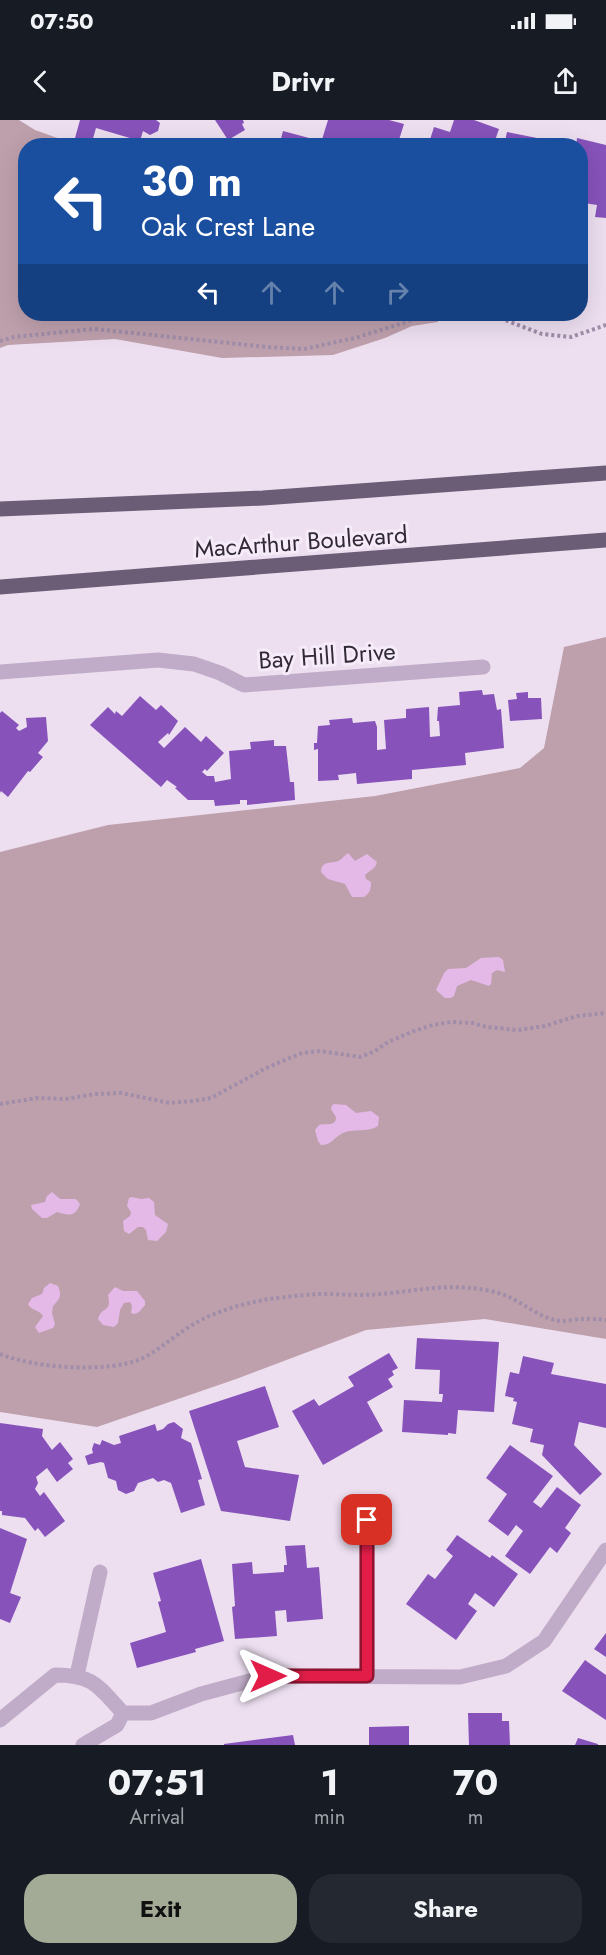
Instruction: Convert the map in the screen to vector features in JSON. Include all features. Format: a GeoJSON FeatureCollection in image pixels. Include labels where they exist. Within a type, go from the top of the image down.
{"type":"FeatureCollection","features":[{"type":"Feature","properties":{"kind":"main road","name":"MacArthur Boulevard"},"geometry":{"type":"LineString","coordinates":[[0,509],[263,498],[606,473]]}},
{"type":"Feature","properties":{"kind":"main road","name":"MacArthur Boulevard"},"geometry":{"type":"LineString","coordinates":[[0,587],[606,540]]}},
{"type":"Feature","properties":{"kind":"street","name":"Bay Hill Drive"},"geometry":{"type":"LineString","coordinates":[[0,672],[158,660],[194,664],[244,685],[483,667]]}},
{"type":"Feature","properties":{"kind":"street"},"geometry":{"type":"LineString","coordinates":[[367,1520],[367,1676]]}},
{"type":"Feature","properties":{"kind":"street"},"geometry":{"type":"LineString","coordinates":[[0,1720],[55,1675],[77,1675],[97,1685],[123,1713],[151,1713],[201,1694],[268,1676],[460,1677],[506,1666],[544,1641],[606,1550]]}},
{"type":"Feature","properties":{"kind":"street"},"geometry":{"type":"LineString","coordinates":[[77,1675],[100,1572]]}},
{"type":"Feature","properties":{"kind":"street"},"geometry":{"type":"LineString","coordinates":[[83,1745],[117,1725],[123,1713]]}},
{"type":"Feature","properties":{"kind":"path"},"geometry":{"type":"LineString","coordinates":[[0,341],[14,337],[94,329],[267,347],[304,348],[355,338],[409,321]]}},
{"type":"Feature","properties":{"kind":"path"},"geometry":{"type":"LineString","coordinates":[[508,321],[543,334],[571,337],[606,325]]}},
{"type":"Feature","properties":{"kind":"path"},"geometry":{"type":"LineString","coordinates":[[0,1104],[37,1098],[66,1099],[95,1094],[122,1093],[170,1103],[193,1101],[211,1098],[266,1068],[302,1053],[320,1052],[360,1056],[375,1051],[388,1042],[433,1025],[451,1022],[472,1023],[518,1030],[545,1026],[577,1016],[606,1013]]}},
{"type":"Feature","properties":{"kind":"path"},"geometry":{"type":"LineString","coordinates":[[0,1354],[14,1360],[40,1365],[111,1366],[141,1359],[166,1345],[190,1326],[217,1312],[239,1305],[316,1294],[380,1294],[430,1287],[472,1288],[491,1292],[506,1296],[541,1315],[560,1321],[582,1318],[606,1320]]}},
{"type":"Feature","properties":{"kind":"shaded area"},"geometry":{"type":"Polygon","coordinates":[[[0,120],[19,120],[35,130],[57,138],[18,138],[18,321],[438,322],[412,326],[385,338],[333,355],[222,358],[115,339],[8,345],[0,348],[0,120]]]}},
{"type":"Feature","properties":{"kind":"shaded area"},"geometry":{"type":"Polygon","coordinates":[[[606,637],[606,1339],[485,1319],[366,1330],[239,1378],[97,1427],[0,1412],[0,852],[108,825],[375,796],[520,768],[544,748],[564,647],[606,637]]]}},
{"type":"Feature","properties":{"kind":"sand"},"geometry":{"type":"Polygon","coordinates":[[[348,853],[355,861],[367,854],[377,862],[375,867],[365,875],[371,884],[369,892],[364,897],[352,897],[345,884],[328,879],[321,872],[323,865],[340,860],[348,853]]]}},
{"type":"Feature","properties":{"kind":"sand"},"geometry":{"type":"Polygon","coordinates":[[[499,957],[503,960],[505,972],[497,970],[492,973],[489,986],[471,980],[457,986],[451,998],[445,998],[436,990],[448,969],[466,968],[481,958],[499,957]]]}},
{"type":"Feature","properties":{"kind":"sand"},"geometry":{"type":"Polygon","coordinates":[[[335,1104],[346,1105],[356,1113],[371,1111],[379,1117],[378,1126],[347,1132],[328,1144],[321,1145],[315,1130],[319,1125],[330,1124],[336,1120],[331,1109],[335,1104]]]}},
{"type":"Feature","properties":{"kind":"sand"},"geometry":{"type":"Polygon","coordinates":[[[52,1192],[60,1199],[76,1199],[80,1204],[76,1212],[68,1214],[57,1212],[47,1218],[42,1218],[32,1209],[31,1205],[45,1202],[47,1196],[52,1192]]]}},
{"type":"Feature","properties":{"kind":"sand"},"geometry":{"type":"Polygon","coordinates":[[[129,1198],[149,1198],[154,1202],[155,1215],[168,1224],[166,1232],[157,1241],[148,1240],[143,1227],[138,1227],[129,1234],[124,1231],[123,1221],[130,1216],[131,1212],[127,1206],[129,1198]]]}},
{"type":"Feature","properties":{"kind":"sand"},"geometry":{"type":"Polygon","coordinates":[[[50,1283],[58,1286],[60,1293],[59,1299],[53,1306],[55,1324],[53,1328],[39,1333],[35,1327],[43,1316],[28,1304],[32,1298],[42,1294],[44,1288],[50,1283]]]}},
{"type":"Feature","properties":{"kind":"sand"},"geometry":{"type":"Polygon","coordinates":[[[115,1287],[123,1291],[137,1291],[145,1301],[145,1305],[135,1314],[131,1313],[130,1302],[124,1303],[120,1310],[118,1323],[114,1327],[103,1325],[98,1319],[108,1307],[108,1295],[115,1287]]]}},
{"type":"Feature","properties":{"kind":"building"},"geometry":{"type":"Polygon","coordinates":[[[80,120],[156,120],[160,123],[158,131],[150,135],[143,131],[141,138],[130,138],[96,128],[93,138],[75,138],[80,120]]]}},
{"type":"Feature","properties":{"kind":"building"},"geometry":{"type":"Polygon","coordinates":[[[215,120],[243,120],[245,130],[231,138],[227,138],[215,120]]]}},
{"type":"Feature","properties":{"kind":"building"},"geometry":{"type":"Polygon","coordinates":[[[328,120],[389,120],[404,124],[400,138],[322,138],[328,120]]]}},
{"type":"Feature","properties":{"kind":"building"},"geometry":{"type":"Polygon","coordinates":[[[454,120],[474,120],[499,129],[496,138],[431,138],[434,127],[450,132],[454,120]]]}},
{"type":"Feature","properties":{"kind":"building"},"geometry":{"type":"Polygon","coordinates":[[[283,131],[309,138],[281,138],[283,131]]]}},
{"type":"Feature","properties":{"kind":"building"},"geometry":{"type":"Polygon","coordinates":[[[507,132],[537,138],[506,138],[507,132]]]}},
{"type":"Feature","properties":{"kind":"building"},"geometry":{"type":"Polygon","coordinates":[[[588,141],[606,145],[606,218],[595,217],[597,205],[588,204],[588,141]]]}},
{"type":"Feature","properties":{"kind":"building"},"geometry":{"type":"Polygon","coordinates":[[[482,690],[483,695],[494,694],[497,710],[501,709],[504,748],[465,753],[466,765],[412,770],[412,779],[357,784],[356,773],[338,775],[339,780],[318,781],[318,749],[314,750],[314,743],[317,743],[318,726],[330,725],[329,720],[352,718],[353,723],[375,721],[377,750],[386,749],[384,720],[406,718],[406,709],[429,707],[430,737],[440,736],[439,721],[437,721],[438,707],[460,705],[459,692],[482,690]]]}},
{"type":"Feature","properties":{"kind":"building"},"geometry":{"type":"Polygon","coordinates":[[[528,692],[528,698],[541,698],[542,719],[510,721],[508,700],[517,699],[516,693],[528,692]]]}},
{"type":"Feature","properties":{"kind":"building"},"geometry":{"type":"Polygon","coordinates":[[[140,696],[156,710],[161,705],[178,721],[169,735],[168,733],[158,742],[164,748],[185,727],[201,742],[206,736],[224,753],[207,771],[205,769],[202,772],[207,776],[214,776],[215,782],[231,779],[229,751],[251,749],[250,742],[274,740],[274,746],[286,746],[290,782],[294,782],[295,800],[247,805],[247,800],[240,800],[240,804],[215,806],[214,800],[188,800],[175,788],[177,787],[167,780],[161,787],[90,725],[108,707],[115,714],[116,711],[122,716],[140,696]]]}},
{"type":"Feature","properties":{"kind":"building"},"geometry":{"type":"Polygon","coordinates":[[[2,711],[19,725],[16,728],[19,731],[27,727],[26,718],[46,717],[48,741],[38,753],[43,757],[30,772],[28,771],[8,797],[1,791],[0,793],[0,713],[2,711]]]}},
{"type":"Feature","properties":{"kind":"building"},"geometry":{"type":"Polygon","coordinates":[[[417,1338],[499,1342],[494,1412],[458,1410],[456,1434],[402,1432],[404,1400],[442,1402],[443,1394],[439,1394],[440,1370],[415,1369],[417,1338]]]}},
{"type":"Feature","properties":{"kind":"building"},"geometry":{"type":"Polygon","coordinates":[[[389,1353],[398,1368],[392,1371],[394,1375],[388,1379],[393,1387],[367,1402],[383,1431],[323,1465],[292,1411],[314,1399],[319,1406],[354,1386],[348,1377],[389,1353]]]}},
{"type":"Feature","properties":{"kind":"building"},"geometry":{"type":"Polygon","coordinates":[[[523,1356],[554,1363],[551,1374],[606,1384],[606,1428],[579,1422],[574,1445],[602,1474],[580,1495],[542,1455],[544,1445],[530,1442],[533,1429],[512,1424],[517,1402],[513,1401],[514,1398],[505,1396],[510,1372],[519,1374],[523,1356]]]}},
{"type":"Feature","properties":{"kind":"building"},"geometry":{"type":"Polygon","coordinates":[[[265,1386],[279,1427],[237,1441],[245,1467],[299,1475],[290,1521],[221,1511],[189,1411],[265,1386]]]}},
{"type":"Feature","properties":{"kind":"building"},"geometry":{"type":"Polygon","coordinates":[[[174,1422],[183,1429],[181,1438],[191,1443],[202,1479],[198,1480],[205,1505],[181,1513],[171,1483],[164,1480],[158,1482],[153,1478],[138,1483],[134,1491],[126,1494],[118,1490],[116,1481],[108,1478],[104,1463],[88,1465],[85,1456],[93,1453],[94,1443],[100,1445],[102,1440],[114,1445],[121,1443],[119,1436],[155,1424],[157,1431],[174,1422]]]}},
{"type":"Feature","properties":{"kind":"building"},"geometry":{"type":"Polygon","coordinates":[[[0,1423],[43,1429],[42,1436],[52,1450],[60,1442],[73,1459],[68,1463],[73,1469],[57,1482],[47,1468],[36,1477],[38,1483],[35,1489],[40,1496],[44,1492],[65,1521],[45,1537],[38,1528],[35,1531],[25,1518],[2,1515],[0,1511],[0,1423]]]}},
{"type":"Feature","properties":{"kind":"building"},"geometry":{"type":"Polygon","coordinates":[[[510,1445],[553,1476],[533,1502],[541,1508],[557,1487],[581,1505],[565,1528],[571,1533],[557,1553],[550,1547],[530,1574],[505,1556],[523,1531],[516,1525],[508,1536],[488,1521],[507,1494],[486,1478],[510,1445]]]}},
{"type":"Feature","properties":{"kind":"building"},"geometry":{"type":"Polygon","coordinates":[[[0,1528],[27,1539],[10,1593],[21,1597],[10,1623],[0,1619],[0,1528]]]}},
{"type":"Feature","properties":{"kind":"building"},"geometry":{"type":"Polygon","coordinates":[[[457,1535],[490,1558],[492,1555],[518,1574],[494,1607],[475,1593],[468,1604],[477,1611],[456,1640],[406,1604],[428,1574],[435,1579],[453,1556],[446,1550],[457,1535]]]}},
{"type":"Feature","properties":{"kind":"building"},"geometry":{"type":"Polygon","coordinates":[[[305,1545],[307,1568],[319,1567],[323,1619],[287,1622],[286,1610],[275,1611],[277,1636],[235,1639],[232,1564],[252,1562],[253,1574],[284,1572],[284,1565],[287,1565],[285,1546],[305,1545]]]}},
{"type":"Feature","properties":{"kind":"building"},"geometry":{"type":"Polygon","coordinates":[[[201,1559],[224,1641],[195,1649],[196,1652],[137,1668],[130,1643],[166,1632],[153,1573],[201,1559]]]}},
{"type":"Feature","properties":{"kind":"building"},"geometry":{"type":"Polygon","coordinates":[[[606,1633],[606,1657],[594,1649],[606,1633]]]}},
{"type":"Feature","properties":{"kind":"building"},"geometry":{"type":"Polygon","coordinates":[[[585,1660],[606,1675],[606,1720],[562,1691],[585,1660]]]}},
{"type":"Feature","properties":{"kind":"building"},"geometry":{"type":"Polygon","coordinates":[[[468,1713],[502,1713],[502,1721],[509,1721],[510,1745],[469,1745],[468,1713]]]}},
{"type":"Feature","properties":{"kind":"building"},"geometry":{"type":"Polygon","coordinates":[[[409,1726],[409,1745],[369,1745],[369,1727],[409,1726]]]}},
{"type":"Feature","properties":{"kind":"building"},"geometry":{"type":"Polygon","coordinates":[[[293,1735],[295,1745],[224,1745],[224,1744],[293,1735]]]}},
{"type":"Feature","properties":{"kind":"building"},"geometry":{"type":"Polygon","coordinates":[[[578,1738],[598,1744],[598,1745],[575,1745],[578,1738]]]}},
{"type":"Feature","properties":{"kind":"route"},"geometry":{"type":"LineString","coordinates":[[268,1676],[367,1676],[367,1520]]}}]}
